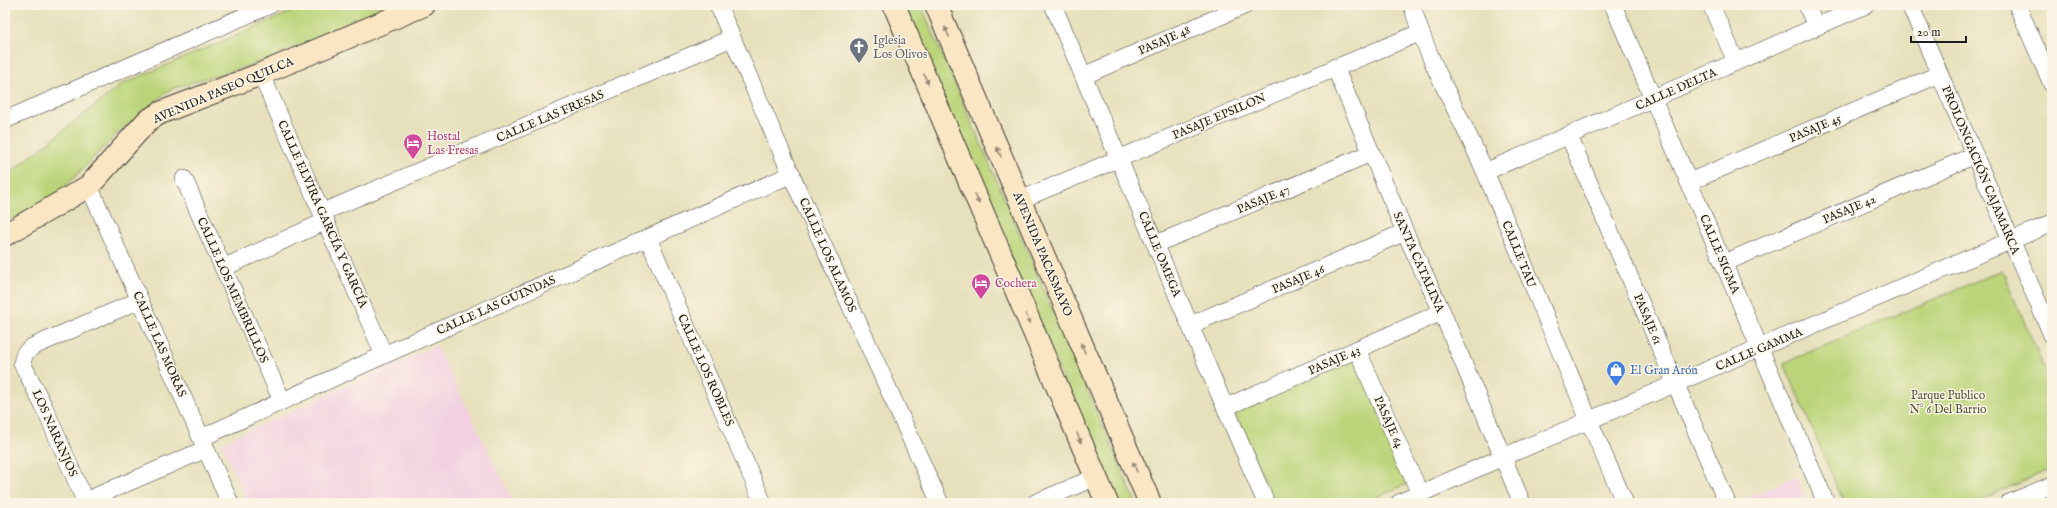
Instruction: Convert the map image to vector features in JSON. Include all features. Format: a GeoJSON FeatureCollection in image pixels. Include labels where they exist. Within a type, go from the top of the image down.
{"type":"FeatureCollection","features":[{"type":"Feature","properties":{"kind":"main road","name":"AVENIDA PASEO QUILCA"},"geometry":{"type":"LineString","coordinates":[[5,235],[89,186],[147,121],[160,113],[261,74],[424,5]]}},
{"type":"Feature","properties":{"kind":"main road"},"geometry":{"type":"LineString","coordinates":[[894,5],[1086,482],[1107,503]]}},
{"type":"Feature","properties":{"kind":"main road","name":"AVENIDA PACASMAYO"},"geometry":{"type":"LineString","coordinates":[[936,5],[1150,503]]}},
{"type":"Feature","properties":{"kind":"street"},"geometry":{"type":"LineString","coordinates":[[5,120],[270,5]]}},
{"type":"Feature","properties":{"kind":"street","name":"CALLE LOS ALAMOS"},"geometry":{"type":"LineString","coordinates":[[718,5],[792,174],[940,503]]}},
{"type":"Feature","properties":{"kind":"street","name":"CALLE OMEGA"},"geometry":{"type":"LineString","coordinates":[[1053,5],[1266,503]]}},
{"type":"Feature","properties":{"kind":"street","name":"PASAJE 48"},"geometry":{"type":"LineString","coordinates":[[1083,76],[1246,5]]}},
{"type":"Feature","properties":{"kind":"street","name":"CALLE TAU"},"geometry":{"type":"LineString","coordinates":[[1412,5],[1419,33],[1485,172],[1588,421],[1625,503]]}},
{"type":"Feature","properties":{"kind":"street","name":"CALLE SIGMA"},"geometry":{"type":"LineString","coordinates":[[1613,5],[1826,503]]}},
{"type":"Feature","properties":{"kind":"street"},"geometry":{"type":"LineString","coordinates":[[1711,5],[1736,62]]}},
{"type":"Feature","properties":{"kind":"street"},"geometry":{"type":"LineString","coordinates":[[1807,5],[1816,27]]}},
{"type":"Feature","properties":{"kind":"street","name":"CALLE DELTA"},"geometry":{"type":"LineString","coordinates":[[1485,172],[1866,5]]}},
{"type":"Feature","properties":{"kind":"street","name":"PROLONGACIÓN CAJAMARCA"},"geometry":{"type":"LineString","coordinates":[[1910,5],[2052,335]]}},
{"type":"Feature","properties":{"kind":"street"},"geometry":{"type":"LineString","coordinates":[[2018,5],[2052,84]]}},
{"type":"Feature","properties":{"kind":"street","name":"PASAJE EPSILON"},"geometry":{"type":"LineString","coordinates":[[1020,200],[1419,33]]}},
{"type":"Feature","properties":{"kind":"street","name":"CALLE LAS FRESAS"},"geometry":{"type":"LineString","coordinates":[[223,268],[324,217],[732,38]]}},
{"type":"Feature","properties":{"kind":"street","name":"SANTA CATALINA"},"geometry":{"type":"LineString","coordinates":[[1335,68],[1405,232],[1442,312],[1522,503]]}},
{"type":"Feature","properties":{"kind":"street","name":"CALLE ELVIRA GARCÍA Y GARCÍA"},"geometry":{"type":"LineString","coordinates":[[261,74],[384,355]]}},
{"type":"Feature","properties":{"kind":"street","name":"PASAJE 45"},"geometry":{"type":"LineString","coordinates":[[1689,182],[1940,74]]}},
{"type":"Feature","properties":{"kind":"street","name":"PASAJE 61"},"geometry":{"type":"LineString","coordinates":[[1569,136],[1727,503]]}},
{"type":"Feature","properties":{"kind":"street","name":"PASAJE 47"},"geometry":{"type":"LineString","coordinates":[[1156,244],[1371,153]]}},
{"type":"Feature","properties":{"kind":"street","name":"PASAJE 42"},"geometry":{"type":"LineString","coordinates":[[1724,263],[1975,155]]}},
{"type":"Feature","properties":{"kind":"street","name":"CALLE LAS GUINDAS"},"geometry":{"type":"LineString","coordinates":[[85,502],[204,444],[282,401],[792,174]]}},
{"type":"Feature","properties":{"kind":"street","name":"CALLE LOS MEMBRILLOS"},"geometry":{"type":"LineString","coordinates":[[184,179],[282,401]]}},
{"type":"Feature","properties":{"kind":"street","name":"CALLE LAS MORAS"},"geometry":{"type":"LineString","coordinates":[[89,186],[230,503]]}},
{"type":"Feature","properties":{"kind":"street","name":"CALLE GAMMA"},"geometry":{"type":"LineString","coordinates":[[1399,503],[1502,457],[2052,223]]}},
{"type":"Feature","properties":{"kind":"street","name":"PASAJE 46"},"geometry":{"type":"LineString","coordinates":[[1190,325],[1405,232]]}},
{"type":"Feature","properties":{"kind":"street","name":"CALLE LOS ROBLES"},"geometry":{"type":"LineString","coordinates":[[648,238],[763,503]]}},
{"type":"Feature","properties":{"kind":"street","name":"LOS NARANJOS"},"geometry":{"type":"LineString","coordinates":[[85,502],[44,407],[22,363],[25,353],[32,347],[140,300]]}},
{"type":"Feature","properties":{"kind":"street","name":"PASAJE 43"},"geometry":{"type":"LineString","coordinates":[[1226,407],[1442,312]]}},
{"type":"Feature","properties":{"kind":"street","name":"PASAJE 64"},"geometry":{"type":"LineString","coordinates":[[1357,349],[1420,494]]}},
{"type":"Feature","properties":{"kind":"street"},"geometry":{"type":"LineString","coordinates":[[1035,503],[1086,482]]}},
{"type":"Feature","properties":{"kind":"street"},"geometry":{"type":"LineString","coordinates":[[2009,503],[2052,485]]}},
{"type":"Feature","properties":{"kind":"shaded area"},"geometry":{"type":"Polygon","coordinates":[[[436,345],[514,503],[248,503],[221,443],[436,345]]]}},
{"type":"Feature","properties":{"kind":"shaded area"},"geometry":{"type":"Polygon","coordinates":[[[1796,476],[1808,503],[1745,503],[1744,500],[1796,476]]]}},
{"type":"Feature","properties":{"kind":"green space"},"geometry":{"type":"Polygon","coordinates":[[[307,5],[395,5],[267,60],[171,89],[118,133],[57,195],[5,223],[5,177],[122,84],[307,5]]]}},
{"type":"Feature","properties":{"kind":"green space"},"geometry":{"type":"Polygon","coordinates":[[[901,5],[921,5],[1136,503],[1116,503],[901,5]]]}},
{"type":"Feature","properties":{"kind":"green space","name":"Parque Publico N° 6 Del Barrio"},"geometry":{"type":"Polygon","coordinates":[[[2002,270],[2052,386],[2052,469],[1973,503],[1844,503],[1784,363],[2002,270]]]}},
{"type":"Feature","properties":{"kind":"green space"},"geometry":{"type":"Polygon","coordinates":[[[1354,353],[1409,483],[1365,503],[1274,503],[1233,408],[1354,353]]]}},
{"type":"Feature","properties":{"kind":"place","name":"Iglesia Los Olivos"},"geometry":{"type":"Point","coordinates":[859,64]}},
{"type":"Feature","properties":{"kind":"place","name":"Hostal Las Fresas"},"geometry":{"type":"Point","coordinates":[413,160]}},
{"type":"Feature","properties":{"kind":"place","name":"Cochera"},"geometry":{"type":"Point","coordinates":[981,300]}},
{"type":"Feature","properties":{"kind":"place","name":"El Gran Arón"},"geometry":{"type":"Point","coordinates":[1616,387]}}]}
